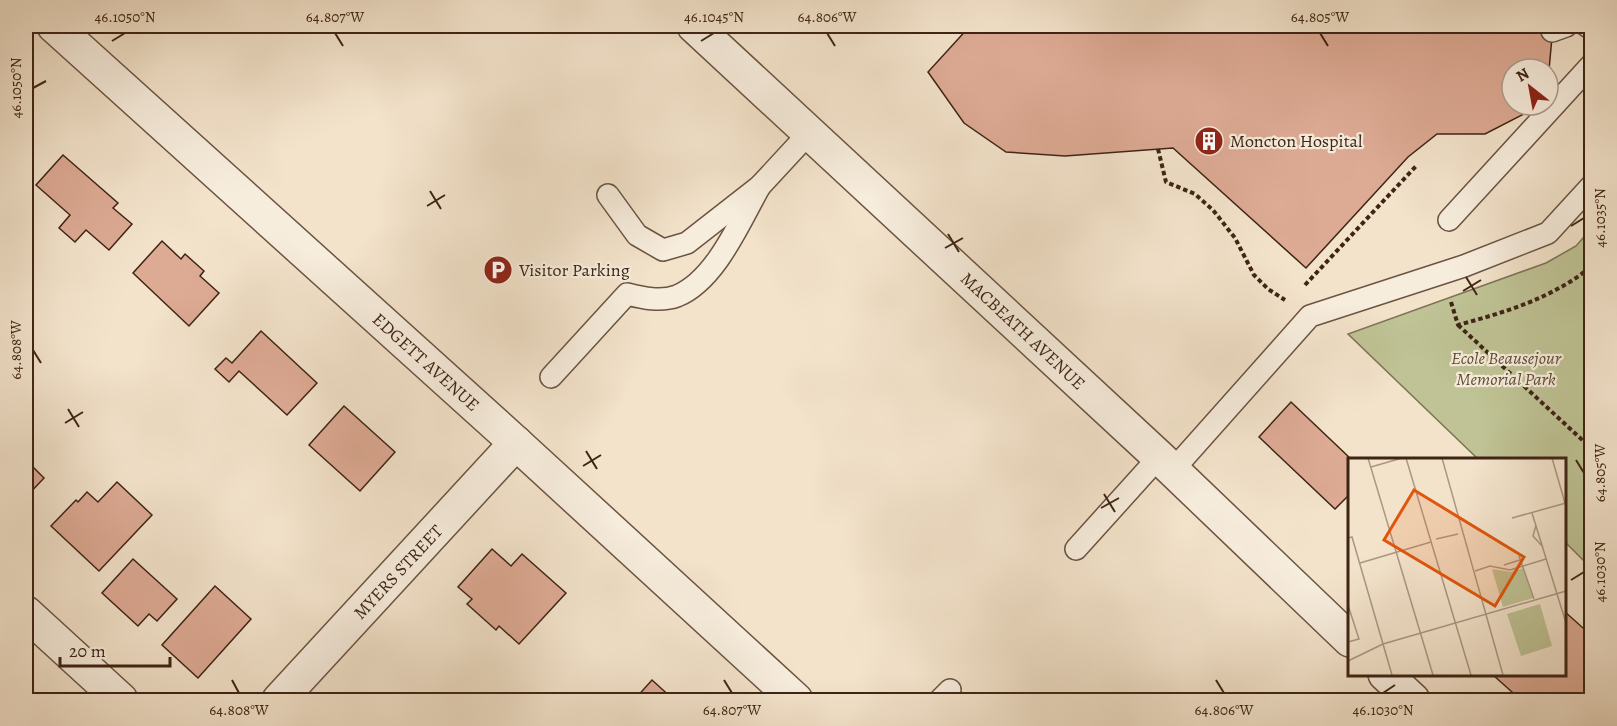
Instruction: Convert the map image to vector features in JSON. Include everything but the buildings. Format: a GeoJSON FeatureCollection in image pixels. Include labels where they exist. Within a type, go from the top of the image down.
{"type":"FeatureCollection","features":[{"type":"Feature","properties":{"kind":"street","name":"EDGETT AVENUE"},"geometry":{"type":"LineString","coordinates":[[54,26],[516,443],[796,700]]}},
{"type":"Feature","properties":{"kind":"street","name":"MACBEATH AVENUE"},"geometry":{"type":"LineString","coordinates":[[694,26],[1166,464],[1348,638]]}},
{"type":"Feature","properties":{"kind":"street","name":"MYERS STREET"},"geometry":{"type":"LineString","coordinates":[[279,700],[516,443]]}},
{"type":"Feature","properties":{"kind":"street"},"geometry":{"type":"LineString","coordinates":[[26,613],[121,700]]}},
{"type":"Feature","properties":{"kind":"street"},"geometry":{"type":"LineString","coordinates":[[1386,675],[1413,700]]}},
{"type":"Feature","properties":{"kind":"lane"},"geometry":{"type":"LineString","coordinates":[[1449,220],[1592,64]]}},
{"type":"Feature","properties":{"kind":"lane"},"geometry":{"type":"LineString","coordinates":[[608,195],[637,235],[663,250],[687,243],[760,186],[809,133]]}},
{"type":"Feature","properties":{"kind":"lane"},"geometry":{"type":"LineString","coordinates":[[1076,549],[1166,464],[1310,316],[1464,266],[1548,233],[1592,185]]}},
{"type":"Feature","properties":{"kind":"lane"},"geometry":{"type":"LineString","coordinates":[[551,377],[627,294],[650,299],[676,297],[695,286],[713,269],[760,186]]}},
{"type":"Feature","properties":{"kind":"path"},"geometry":{"type":"LineString","coordinates":[[1158,148],[1166,182],[1195,194],[1213,210],[1235,238],[1254,275],[1268,289],[1289,302]]}},
{"type":"Feature","properties":{"kind":"path"},"geometry":{"type":"LineString","coordinates":[[1297,294],[1417,165]]}},
{"type":"Feature","properties":{"kind":"path"},"geometry":{"type":"LineString","coordinates":[[1458,325],[1500,314],[1541,298],[1578,277],[1592,266]]}},
{"type":"Feature","properties":{"kind":"path"},"geometry":{"type":"LineString","coordinates":[[1448,295],[1458,325],[1592,449]]}},
{"type":"Feature","properties":{"kind":"green space","name":"Ecole Beausejour Memorial Park"},"geometry":{"type":"Polygon","coordinates":[[[1591,229],[1591,568],[1566,543],[1566,458],[1477,458],[1348,334],[1546,263],[1576,246],[1591,229]]]}},
{"type":"Feature","properties":{"kind":"place","name":"Moncton Hospital"},"geometry":{"type":"Point","coordinates":[1209,141]}},
{"type":"Feature","properties":{"kind":"place","name":"Visitor Parking"},"geometry":{"type":"Point","coordinates":[498,270]}}]}
